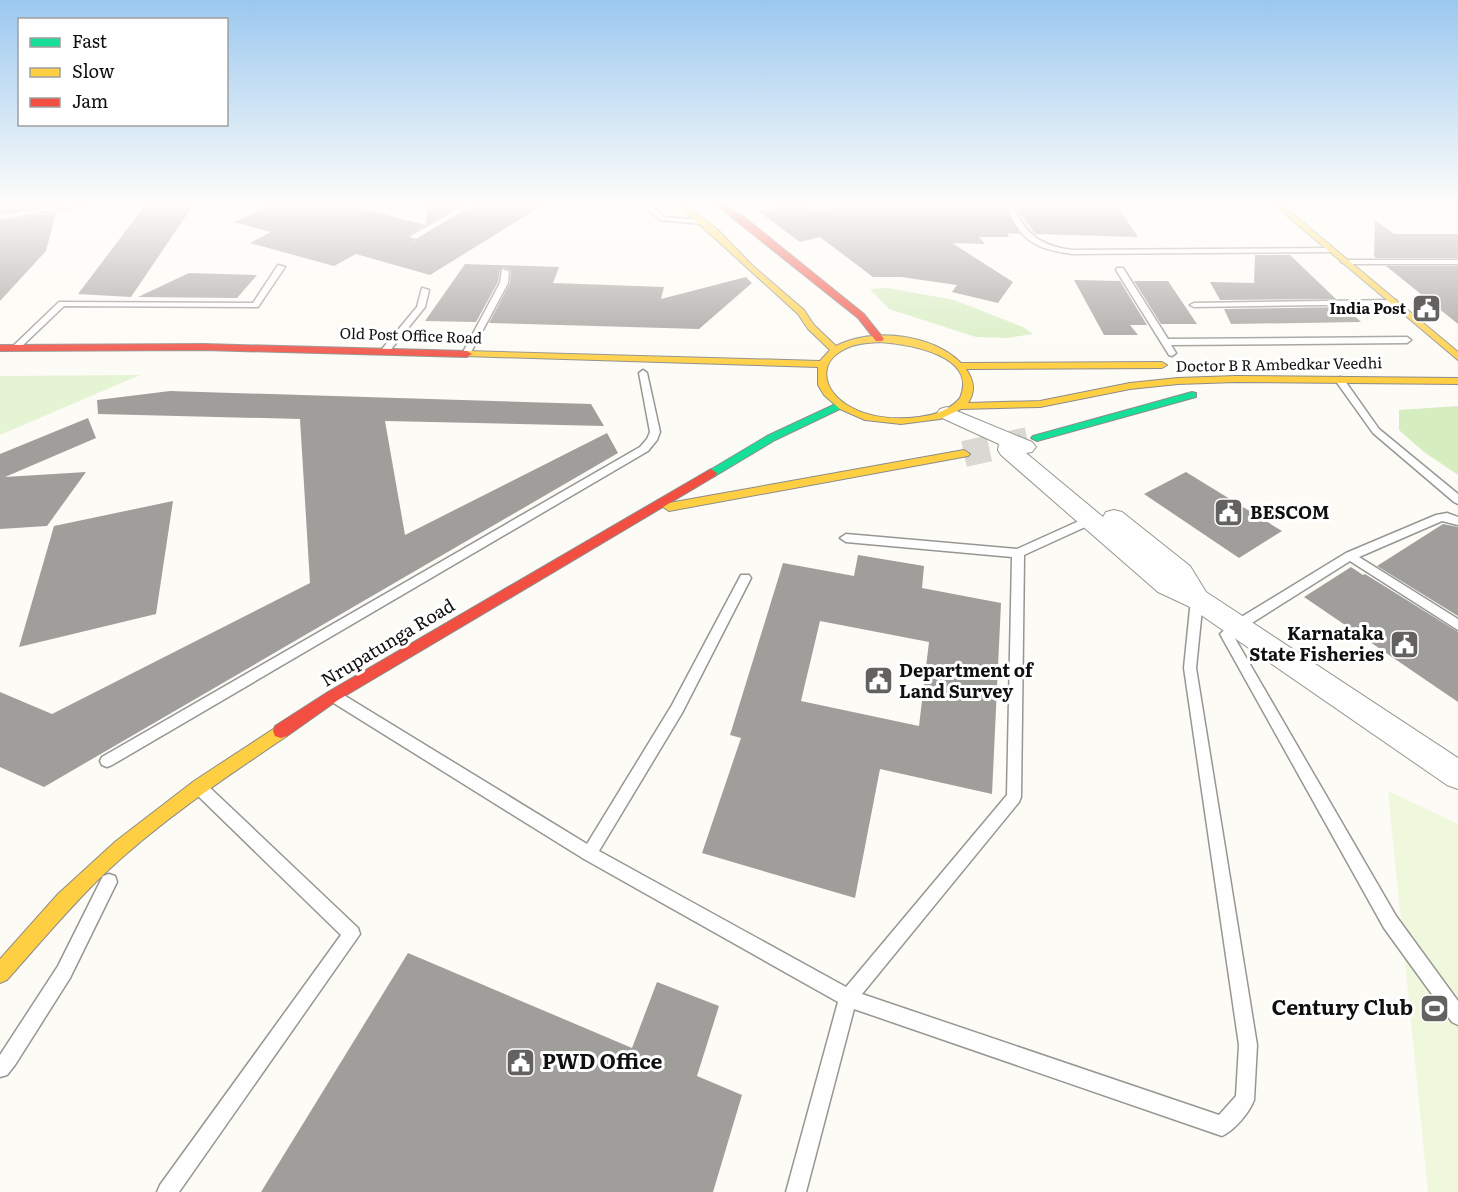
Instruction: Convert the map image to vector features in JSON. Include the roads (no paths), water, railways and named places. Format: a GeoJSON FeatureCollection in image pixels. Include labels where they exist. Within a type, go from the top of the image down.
{"type":"FeatureCollection","features":[{"type":"Feature","properties":{"kind":"main road"},"geometry":{"type":"LineString","coordinates":[[743,260],[801,312],[811,327],[835,351]]}},
{"type":"Feature","properties":{"kind":"main road"},"geometry":{"type":"LineString","coordinates":[[790,260],[861,316],[879,339]]}},
{"type":"Feature","properties":{"kind":"main road"},"geometry":{"type":"LineString","coordinates":[[1342,260],[1458,357]]}},
{"type":"Feature","properties":{"kind":"main road"},"geometry":{"type":"LineString","coordinates":[[840,405],[814,381],[822,364],[827,356],[835,351],[858,341],[879,339],[923,345],[944,354],[960,366],[968,380],[967,394],[953,409]]}},
{"type":"Feature","properties":{"kind":"main road","name":"Old Post Office Road"},"geometry":{"type":"LineString","coordinates":[[0,348],[192,347],[822,364]]}},
{"type":"Feature","properties":{"kind":"main road"},"geometry":{"type":"LineString","coordinates":[[1436,359],[1458,357]]}},
{"type":"Feature","properties":{"kind":"main road","name":"Old Post Office Road"},"geometry":{"type":"LineString","coordinates":[[0,358],[195,359],[658,374]]}},
{"type":"Feature","properties":{"kind":"main road","name":"Doctor B R Ambedkar Veedhi"},"geometry":{"type":"LineString","coordinates":[[960,366],[1001,364],[1066,367],[1185,364]]}},
{"type":"Feature","properties":{"kind":"main road"},"geometry":{"type":"LineString","coordinates":[[1045,381],[1039,376],[1047,370],[1066,367]]}},
{"type":"Feature","properties":{"kind":"main road"},"geometry":{"type":"LineString","coordinates":[[1037,438],[1201,393],[1236,379]]}},
{"type":"Feature","properties":{"kind":"main road","name":"Doctor B R Ambedkar Veedhi"},"geometry":{"type":"LineString","coordinates":[[840,405],[860,415],[886,421],[914,422],[939,417],[953,409],[1040,404],[1130,386],[1236,379],[1458,381]]}},
{"type":"Feature","properties":{"kind":"main road"},"geometry":{"type":"LineString","coordinates":[[1079,382],[1130,386]]}},
{"type":"Feature","properties":{"kind":"main road","name":"Nrupatunga Road"},"geometry":{"type":"LineString","coordinates":[[0,973],[75,890],[198,786],[333,696],[771,438],[840,405]]}},
{"type":"Feature","properties":{"kind":"main road"},"geometry":{"type":"LineString","coordinates":[[647,511],[964,454]]}},
{"type":"Feature","properties":{"kind":"street"},"geometry":{"type":"LineString","coordinates":[[953,409],[1010,441],[1024,446],[1181,572],[1197,599]]}},
{"type":"Feature","properties":{"kind":"street"},"geometry":{"type":"LineString","coordinates":[[1010,441],[1009,450],[1167,585],[1197,599],[1458,775]]}},
{"type":"Feature","properties":{"kind":"lane"},"geometry":{"type":"LineString","coordinates":[[1345,262],[1458,261]]}},
{"type":"Feature","properties":{"kind":"lane"},"geometry":{"type":"LineString","coordinates":[[16,347],[62,304],[255,305],[281,267]]}},
{"type":"Feature","properties":{"kind":"lane"},"geometry":{"type":"LineString","coordinates":[[1120,270],[1172,353]]}},
{"type":"Feature","properties":{"kind":"lane"},"geometry":{"type":"LineString","coordinates":[[466,354],[504,283],[505,271]]}},
{"type":"Feature","properties":{"kind":"lane"},"geometry":{"type":"LineString","coordinates":[[386,351],[421,307],[424,290]]}},
{"type":"Feature","properties":{"kind":"lane"},"geometry":{"type":"LineString","coordinates":[[1194,305],[1393,302]]}},
{"type":"Feature","properties":{"kind":"lane"},"geometry":{"type":"LineString","coordinates":[[1165,342],[1407,340]]}},
{"type":"Feature","properties":{"kind":"lane"},"geometry":{"type":"LineString","coordinates":[[1439,341],[1454,341]]}},
{"type":"Feature","properties":{"kind":"lane"},"geometry":{"type":"LineString","coordinates":[[107,761],[644,449],[652,440],[655,432],[643,373]]}},
{"type":"Feature","properties":{"kind":"lane"},"geometry":{"type":"LineString","coordinates":[[1340,380],[1376,431],[1458,500]]}},
{"type":"Feature","properties":{"kind":"lane"},"geometry":{"type":"LineString","coordinates":[[1458,521],[1447,517],[1440,518],[1350,556],[1226,634],[1390,922],[1458,1016]]}},
{"type":"Feature","properties":{"kind":"lane"},"geometry":{"type":"LineString","coordinates":[[846,538],[1018,553],[1090,520]]}},
{"type":"Feature","properties":{"kind":"lane"},"geometry":{"type":"LineString","coordinates":[[796,1192],[848,998],[1014,796],[1018,553]]}},
{"type":"Feature","properties":{"kind":"lane"},"geometry":{"type":"LineString","coordinates":[[1350,556],[1458,626]]}},
{"type":"Feature","properties":{"kind":"lane"},"geometry":{"type":"LineString","coordinates":[[590,854],[677,710],[745,578]]}},
{"type":"Feature","properties":{"kind":"lane"},"geometry":{"type":"LineString","coordinates":[[333,696],[590,854],[848,998],[1222,1126],[1245,1100],[1248,1045],[1190,668],[1197,599]]}},
{"type":"Feature","properties":{"kind":"lane"},"geometry":{"type":"LineString","coordinates":[[167,1192],[352,934],[198,786]]}},
{"type":"Feature","properties":{"kind":"lane"},"geometry":{"type":"LineString","coordinates":[[0,1068],[9,1059],[64,972],[128,843]]}},
{"type":"Feature","properties":{"kind":"tunnel"},"geometry":{"type":"LineString","coordinates":[[964,454],[1037,438]]}},
{"type":"Feature","properties":{"kind":"place","name":"India Post"},"geometry":{"type":"Point","coordinates":[1427,309]}},
{"type":"Feature","properties":{"kind":"place","name":"BESCOM"},"geometry":{"type":"Point","coordinates":[1229,513]}},
{"type":"Feature","properties":{"kind":"place","name":"Karnataka State Fisheries"},"geometry":{"type":"Point","coordinates":[1405,644]}},
{"type":"Feature","properties":{"kind":"place","name":"Department of Land Survey"},"geometry":{"type":"Point","coordinates":[878,681]}},
{"type":"Feature","properties":{"kind":"place","name":"Century Club"},"geometry":{"type":"Point","coordinates":[1434,1008]}},
{"type":"Feature","properties":{"kind":"place","name":"PWD Office"},"geometry":{"type":"Point","coordinates":[521,1062]}}]}
